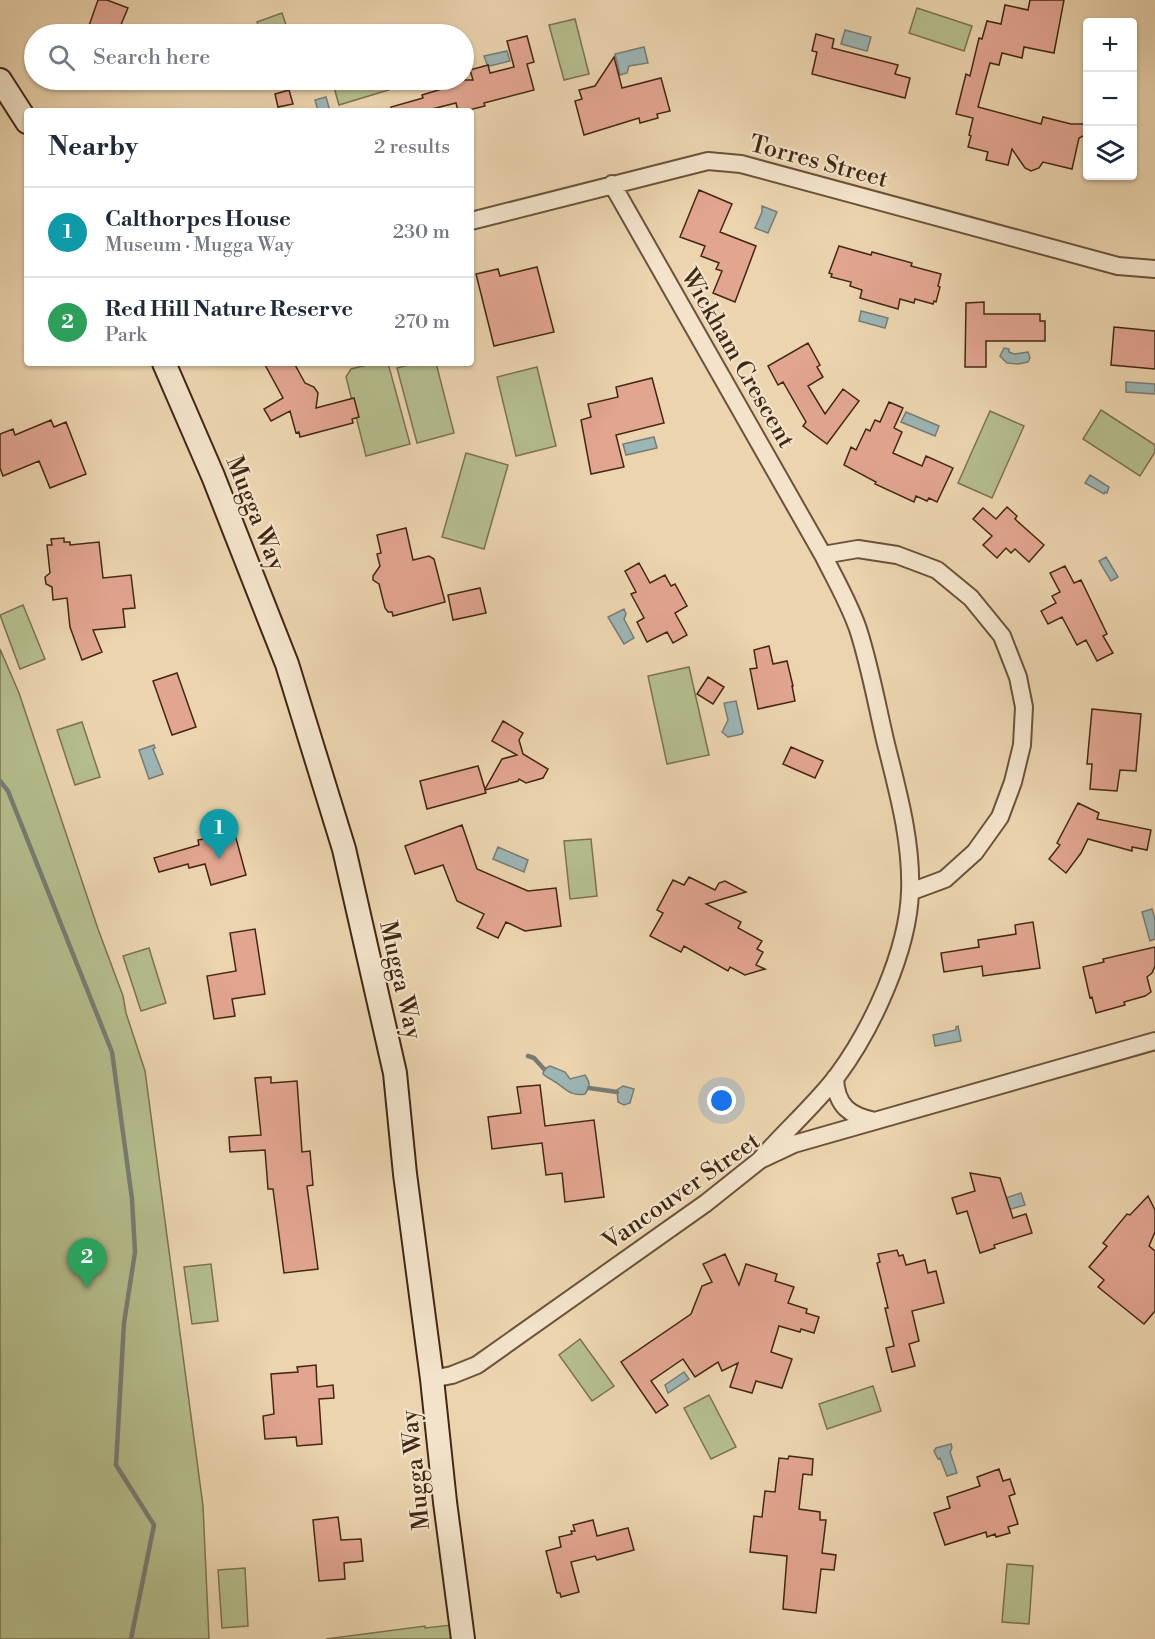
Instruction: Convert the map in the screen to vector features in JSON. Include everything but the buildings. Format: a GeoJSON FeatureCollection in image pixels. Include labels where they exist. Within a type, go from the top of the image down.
{"type":"FeatureCollection","features":[{"type":"Feature","properties":{"kind":"main road"},"geometry":{"type":"LineString","coordinates":[[0,80],[24,117]]}},
{"type":"Feature","properties":{"kind":"main road","name":"Mugga Way"},"geometry":{"type":"LineString","coordinates":[[165,366],[213,476],[287,664],[344,849],[395,1073],[406,1186],[463,1639]]}},
{"type":"Feature","properties":{"kind":"street","name":"Torres Street"},"geometry":{"type":"LineString","coordinates":[[474,220],[708,161],[741,164],[1118,266],[1155,269]]}},
{"type":"Feature","properties":{"kind":"street","name":"Wickham Crescent"},"geometry":{"type":"LineString","coordinates":[[612,184],[823,555],[857,628],[900,801],[907,843],[910,892],[902,937],[886,989],[863,1035],[835,1078],[760,1160]]}},
{"type":"Feature","properties":{"kind":"street"},"geometry":{"type":"LineString","coordinates":[[823,555],[858,549],[897,555],[936,570],[971,598],[1002,636],[1018,676],[1024,707],[1022,745],[1013,782],[1000,818],[975,852],[945,879],[910,892]]}},
{"type":"Feature","properties":{"kind":"street","name":"Vancouver Street"},"geometry":{"type":"LineString","coordinates":[[432,1379],[452,1376],[477,1365],[706,1203],[760,1160],[794,1144],[1155,1041]]}},
{"type":"Feature","properties":{"kind":"street"},"geometry":{"type":"LineString","coordinates":[[835,1078],[837,1094],[849,1112],[858,1118],[876,1121]]}},
{"type":"Feature","properties":{"kind":"green space"},"geometry":{"type":"Polygon","coordinates":[[[917,8],[972,26],[964,51],[909,33],[917,8]]]}},
{"type":"Feature","properties":{"kind":"green space"},"geometry":{"type":"Polygon","coordinates":[[[282,13],[286,24],[258,24],[257,22],[282,13]]]}},
{"type":"Feature","properties":{"kind":"green space"},"geometry":{"type":"Polygon","coordinates":[[[575,19],[589,74],[564,80],[549,25],[575,19]]]}},
{"type":"Feature","properties":{"kind":"green space"},"geometry":{"type":"Polygon","coordinates":[[[335,90],[388,90],[339,105],[335,90]]]}},
{"type":"Feature","properties":{"kind":"green space"},"geometry":{"type":"Polygon","coordinates":[[[363,366],[389,366],[410,444],[366,456],[346,377],[351,369],[363,366]]]}},
{"type":"Feature","properties":{"kind":"green space"},"geometry":{"type":"Polygon","coordinates":[[[437,366],[454,433],[417,443],[397,368],[437,366]]]}},
{"type":"Feature","properties":{"kind":"green space"},"geometry":{"type":"Polygon","coordinates":[[[537,367],[556,446],[516,456],[497,377],[537,367]]]}},
{"type":"Feature","properties":{"kind":"green space"},"geometry":{"type":"Polygon","coordinates":[[[1101,410],[1155,445],[1155,452],[1140,476],[1083,439],[1101,410]]]}},
{"type":"Feature","properties":{"kind":"green space"},"geometry":{"type":"Polygon","coordinates":[[[990,411],[1024,426],[992,498],[958,483],[990,411]]]}},
{"type":"Feature","properties":{"kind":"green space"},"geometry":{"type":"Polygon","coordinates":[[[466,453],[508,465],[484,549],[442,537],[466,453]]]}},
{"type":"Feature","properties":{"kind":"green space"},"geometry":{"type":"Polygon","coordinates":[[[23,605],[45,659],[20,669],[0,615],[23,605]]]}},
{"type":"Feature","properties":{"kind":"green space"},"geometry":{"type":"Polygon","coordinates":[[[0,649],[19,693],[98,929],[123,996],[126,1013],[145,1071],[203,1506],[209,1639],[0,1639],[0,649]]]}},
{"type":"Feature","properties":{"kind":"green space"},"geometry":{"type":"Polygon","coordinates":[[[689,667],[709,755],[667,764],[648,676],[689,667]]]}},
{"type":"Feature","properties":{"kind":"green space"},"geometry":{"type":"Polygon","coordinates":[[[82,722],[100,777],[75,785],[57,730],[82,722]]]}},
{"type":"Feature","properties":{"kind":"green space"},"geometry":{"type":"Polygon","coordinates":[[[591,839],[597,896],[570,899],[564,841],[591,839]]]}},
{"type":"Feature","properties":{"kind":"green space"},"geometry":{"type":"Polygon","coordinates":[[[149,948],[166,1003],[141,1011],[123,956],[149,948]]]}},
{"type":"Feature","properties":{"kind":"green space"},"geometry":{"type":"Polygon","coordinates":[[[211,1264],[218,1321],[192,1324],[184,1267],[211,1264]]]}},
{"type":"Feature","properties":{"kind":"green space"},"geometry":{"type":"Polygon","coordinates":[[[580,1339],[614,1386],[592,1401],[559,1355],[580,1339]]]}},
{"type":"Feature","properties":{"kind":"green space"},"geometry":{"type":"Polygon","coordinates":[[[873,1386],[881,1411],[827,1429],[819,1404],[873,1386]]]}},
{"type":"Feature","properties":{"kind":"green space"},"geometry":{"type":"Polygon","coordinates":[[[709,1395],[736,1447],[711,1459],[684,1408],[709,1395]]]}},
{"type":"Feature","properties":{"kind":"green space"},"geometry":{"type":"Polygon","coordinates":[[[1007,1564],[1033,1566],[1029,1624],[1002,1622],[1007,1564]]]}},
{"type":"Feature","properties":{"kind":"green space"},"geometry":{"type":"Polygon","coordinates":[[[245,1568],[248,1626],[222,1628],[218,1570],[245,1568]]]}},
{"type":"Feature","properties":{"kind":"green space"},"geometry":{"type":"Polygon","coordinates":[[[452,1625],[453,1639],[326,1639],[425,1626],[425,1628],[452,1625]]]}},
{"type":"Feature","properties":{"kind":"water"},"geometry":{"type":"Polygon","coordinates":[[[845,30],[871,37],[867,51],[841,44],[845,30]]]}},
{"type":"Feature","properties":{"kind":"water"},"geometry":{"type":"Polygon","coordinates":[[[644,47],[648,63],[629,66],[627,73],[620,75],[615,54],[644,47]]]}},
{"type":"Feature","properties":{"kind":"water"},"geometry":{"type":"Polygon","coordinates":[[[507,51],[510,61],[490,66],[487,64],[484,56],[507,51]]]}},
{"type":"Feature","properties":{"kind":"water"},"geometry":{"type":"Polygon","coordinates":[[[326,97],[329,108],[317,108],[315,100],[326,97]]]}},
{"type":"Feature","properties":{"kind":"water"},"geometry":{"type":"Polygon","coordinates":[[[762,206],[777,212],[768,233],[755,228],[762,212],[762,206]]]}},
{"type":"Feature","properties":{"kind":"water"},"geometry":{"type":"Polygon","coordinates":[[[861,311],[888,318],[885,328],[859,321],[861,311]]]}},
{"type":"Feature","properties":{"kind":"water"},"geometry":{"type":"Polygon","coordinates":[[[1004,348],[1014,354],[1028,352],[1030,358],[1028,362],[1007,363],[1000,356],[1004,348]]]}},
{"type":"Feature","properties":{"kind":"water"},"geometry":{"type":"Polygon","coordinates":[[[1126,382],[1155,384],[1155,394],[1126,392],[1126,382]]]}},
{"type":"Feature","properties":{"kind":"water"},"geometry":{"type":"Polygon","coordinates":[[[906,412],[939,426],[935,436],[901,422],[906,412]]]}},
{"type":"Feature","properties":{"kind":"water"},"geometry":{"type":"Polygon","coordinates":[[[654,437],[657,448],[626,455],[623,444],[654,437]]]}},
{"type":"Feature","properties":{"kind":"water"},"geometry":{"type":"Polygon","coordinates":[[[1090,475],[1109,487],[1107,493],[1104,494],[1085,483],[1090,475]]]}},
{"type":"Feature","properties":{"kind":"water"},"geometry":{"type":"Polygon","coordinates":[[[1106,557],[1118,577],[1111,581],[1099,561],[1106,557]]]}},
{"type":"Feature","properties":{"kind":"water"},"geometry":{"type":"Polygon","coordinates":[[[624,609],[626,614],[624,619],[634,638],[624,644],[608,617],[624,609]]]}},
{"type":"Feature","properties":{"kind":"water"},"geometry":{"type":"Polygon","coordinates":[[[736,701],[743,732],[728,737],[722,732],[728,720],[724,703],[736,701]]]}},
{"type":"Feature","properties":{"kind":"water"},"geometry":{"type":"Polygon","coordinates":[[[154,745],[153,749],[163,774],[149,779],[139,750],[154,745]]]}},
{"type":"Feature","properties":{"kind":"water"},"geometry":{"type":"Polygon","coordinates":[[[498,847],[528,860],[524,872],[493,859],[498,847]]]}},
{"type":"Feature","properties":{"kind":"water"},"geometry":{"type":"Polygon","coordinates":[[[1152,909],[1155,919],[1155,939],[1150,941],[1142,912],[1152,909]]]}},
{"type":"Feature","properties":{"kind":"water"},"geometry":{"type":"Polygon","coordinates":[[[958,1026],[961,1041],[935,1046],[933,1035],[956,1030],[958,1026]]]}},
{"type":"Feature","properties":{"kind":"water"},"geometry":{"type":"Polygon","coordinates":[[[550,1066],[565,1072],[570,1079],[585,1075],[589,1084],[585,1094],[571,1093],[544,1075],[544,1069],[550,1066]]]}},
{"type":"Feature","properties":{"kind":"water"},"geometry":{"type":"Polygon","coordinates":[[[623,1086],[634,1089],[630,1103],[624,1105],[618,1102],[617,1090],[623,1086]]]}},
{"type":"Feature","properties":{"kind":"water"},"geometry":{"type":"Polygon","coordinates":[[[1021,1193],[1025,1205],[1000,1212],[996,1201],[1021,1193]]]}},
{"type":"Feature","properties":{"kind":"water"},"geometry":{"type":"Polygon","coordinates":[[[684,1372],[689,1379],[668,1393],[665,1385],[684,1372]]]}},
{"type":"Feature","properties":{"kind":"water"},"geometry":{"type":"Polygon","coordinates":[[[951,1444],[950,1452],[957,1473],[947,1476],[940,1458],[938,1459],[934,1451],[936,1448],[951,1444]]]}},
{"type":"Feature","properties":{"kind":"waterway"},"geometry":{"type":"LineString","coordinates":[[0,781],[8,791],[112,1052],[132,1199],[135,1252],[124,1323],[116,1465],[154,1525],[131,1639]]}},
{"type":"Feature","properties":{"kind":"waterway"},"geometry":{"type":"LineString","coordinates":[[528,1056],[534,1058],[544,1069]]}},
{"type":"Feature","properties":{"kind":"waterway"},"geometry":{"type":"LineString","coordinates":[[589,1088],[617,1092]]}},
{"type":"Feature","properties":{"kind":"place","name":"Calthorpes House"},"geometry":{"type":"Point","coordinates":[219,859]}},
{"type":"Feature","properties":{"kind":"place","name":"Red Hill Nature Reserve"},"geometry":{"type":"Point","coordinates":[87,1288]}}]}
